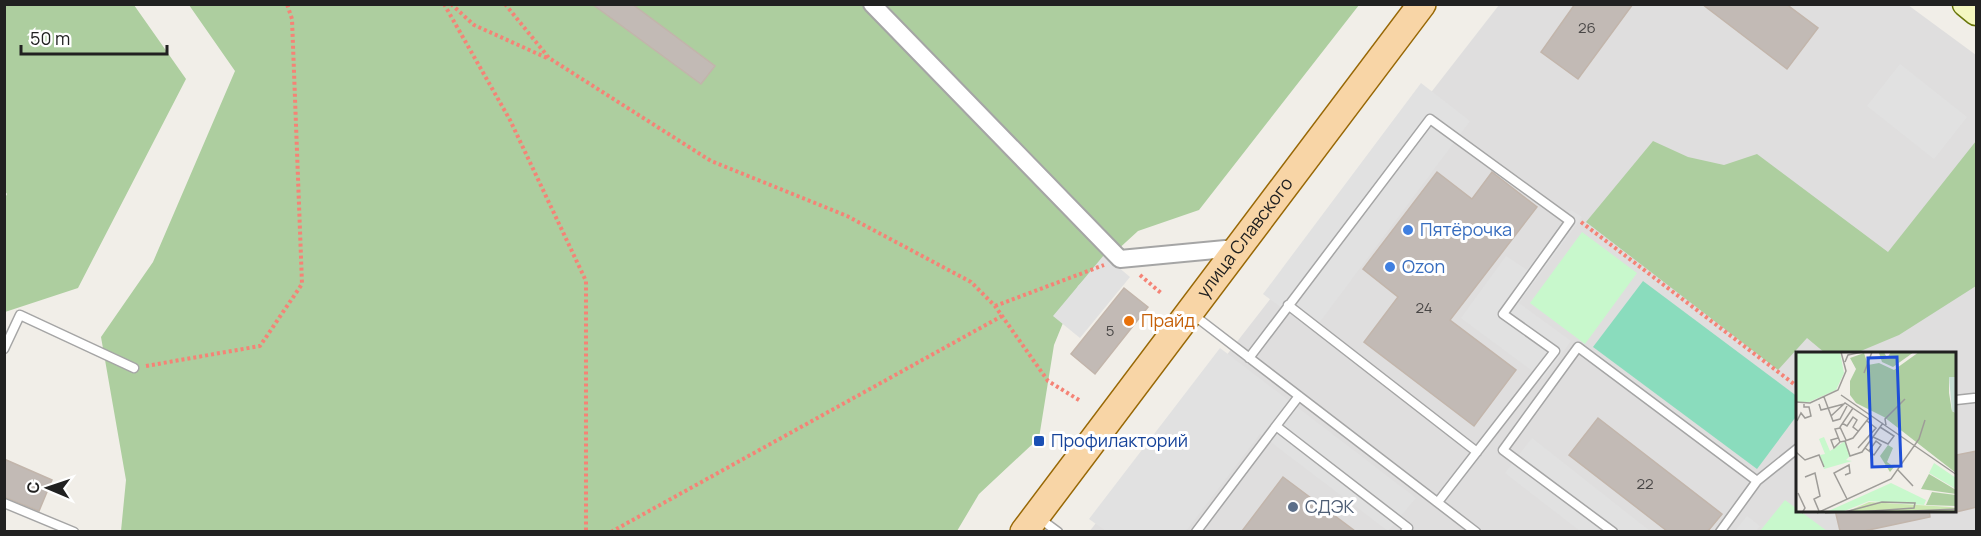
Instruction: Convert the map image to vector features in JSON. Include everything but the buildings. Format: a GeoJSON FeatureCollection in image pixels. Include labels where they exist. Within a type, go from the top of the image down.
{"type":"FeatureCollection","features":[{"type":"Feature","properties":{"kind":"main road","name":"улица Славского"},"geometry":{"type":"LineString","coordinates":[[1030,524],[1188,311],[1422,4]]}},
{"type":"Feature","properties":{"kind":"street"},"geometry":{"type":"LineString","coordinates":[[872,4],[1120,259],[1236,248]]}},
{"type":"Feature","properties":{"kind":"street"},"geometry":{"type":"LineString","coordinates":[[1965,4],[1977,13]]}},
{"type":"Feature","properties":{"kind":"lane"},"geometry":{"type":"LineString","coordinates":[[1249,357],[1430,119],[1570,221],[1503,314],[1555,351],[1438,502]]}},
{"type":"Feature","properties":{"kind":"lane"},"geometry":{"type":"LineString","coordinates":[[1288,305],[1477,452]]}},
{"type":"Feature","properties":{"kind":"lane"},"geometry":{"type":"LineString","coordinates":[[1188,311],[1476,531]]}},
{"type":"Feature","properties":{"kind":"lane"},"geometry":{"type":"LineString","coordinates":[[4,349],[20,315],[134,368]]}},
{"type":"Feature","properties":{"kind":"lane"},"geometry":{"type":"LineString","coordinates":[[1613,531],[1503,450],[1578,347],[1757,481]]}},
{"type":"Feature","properties":{"kind":"lane"},"geometry":{"type":"LineString","coordinates":[[1196,531],[1299,396]]}},
{"type":"Feature","properties":{"kind":"lane"},"geometry":{"type":"LineString","coordinates":[[1957,400],[1974,398]]}},
{"type":"Feature","properties":{"kind":"lane"},"geometry":{"type":"LineString","coordinates":[[1276,426],[1408,528],[1405,531]]}},
{"type":"Feature","properties":{"kind":"lane"},"geometry":{"type":"LineString","coordinates":[[1720,531],[1757,481],[1796,450]]}},
{"type":"Feature","properties":{"kind":"lane"},"geometry":{"type":"LineString","coordinates":[[4,503],[74,531]]}},
{"type":"Feature","properties":{"kind":"lane"},"geometry":{"type":"LineString","coordinates":[[1030,524],[1058,531]]}},
{"type":"Feature","properties":{"kind":"path"},"geometry":{"type":"LineString","coordinates":[[134,368],[260,346],[302,284],[292,19],[287,4]]}},
{"type":"Feature","properties":{"kind":"path"},"geometry":{"type":"LineString","coordinates":[[444,4],[510,120],[586,281],[586,531]]}},
{"type":"Feature","properties":{"kind":"path"},"geometry":{"type":"LineString","coordinates":[[451,4],[474,25],[549,58],[711,161],[847,216],[971,282],[995,306],[1048,381],[1079,400]]}},
{"type":"Feature","properties":{"kind":"path"},"geometry":{"type":"LineString","coordinates":[[505,4],[549,58]]}},
{"type":"Feature","properties":{"kind":"path"},"geometry":{"type":"LineString","coordinates":[[1573,216],[1796,385]]}},
{"type":"Feature","properties":{"kind":"path"},"geometry":{"type":"LineString","coordinates":[[995,306],[1120,259],[1161,293]]}},
{"type":"Feature","properties":{"kind":"path"},"geometry":{"type":"LineString","coordinates":[[611,531],[1002,316]]}},
{"type":"Feature","properties":{"kind":"shaded area"},"geometry":{"type":"Polygon","coordinates":[[[1499,5],[1908,5],[1976,55],[1976,531],[1089,532],[1499,5]]]}},
{"type":"Feature","properties":{"kind":"shaded area"},"geometry":{"type":"Polygon","coordinates":[[[1900,64],[1967,117],[1934,159],[1867,106],[1900,64]]]}},
{"type":"Feature","properties":{"kind":"shaded area"},"geometry":{"type":"Polygon","coordinates":[[[1421,83],[1470,121],[1313,331],[1263,294],[1421,83]]]}},
{"type":"Feature","properties":{"kind":"shaded area"},"geometry":{"type":"Polygon","coordinates":[[[1571,210],[1582,217],[1519,303],[1571,341],[1543,379],[1461,318],[1506,256],[1527,270],[1571,210]]]}},
{"type":"Feature","properties":{"kind":"shaded area"},"geometry":{"type":"Polygon","coordinates":[[[1104,255],[1130,277],[1080,338],[1053,316],[1104,255]]]}},
{"type":"Feature","properties":{"kind":"shaded area"},"geometry":{"type":"Polygon","coordinates":[[[1220,348],[1416,498],[1388,531],[1260,434],[1186,531],[1106,531],[1089,519],[1220,348]]]}},
{"type":"Feature","properties":{"kind":"shaded area"},"geometry":{"type":"Polygon","coordinates":[[[1532,438],[1650,531],[1580,531],[1505,473],[1532,438]]]}},
{"type":"Feature","properties":{"kind":"shaded area"},"geometry":{"type":"Polygon","coordinates":[[[1747,516],[1760,526],[1756,531],[1735,531],[1747,516]]]}},
{"type":"Feature","properties":{"kind":"green space"},"geometry":{"type":"Polygon","coordinates":[[[5,4],[134,5],[186,79],[78,288],[5,312],[4,200],[7,194],[4,190],[5,4]]]}},
{"type":"Feature","properties":{"kind":"green space"},"geometry":{"type":"Polygon","coordinates":[[[189,5],[1359,5],[1199,210],[1138,231],[1078,286],[1054,345],[1039,438],[979,494],[957,531],[121,531],[126,480],[101,337],[153,262],[235,71],[189,5]]]}},
{"type":"Feature","properties":{"kind":"green space"},"geometry":{"type":"Polygon","coordinates":[[[1653,141],[1688,157],[1724,165],[1757,154],[1888,252],[1976,141],[1976,286],[1899,335],[1858,352],[1824,352],[1807,338],[1778,370],[1586,222],[1653,141]]]}},
{"type":"Feature","properties":{"kind":"green space"},"geometry":{"type":"Polygon","coordinates":[[[1582,232],[1637,273],[1585,344],[1530,303],[1582,232]]]}},
{"type":"Feature","properties":{"kind":"green space"},"geometry":{"type":"Polygon","coordinates":[[[1643,281],[1796,396],[1796,417],[1757,469],[1593,347],[1643,281]]]}},
{"type":"Feature","properties":{"kind":"green space"},"geometry":{"type":"Polygon","coordinates":[[[1785,500],[1796,508],[1796,512],[1801,512],[1827,531],[1760,531],[1785,500]]]}},
{"type":"Feature","properties":{"kind":"place","name":"Пятёрочка"},"geometry":{"type":"Point","coordinates":[1408,230]}},
{"type":"Feature","properties":{"kind":"place","name":"Ozon"},"geometry":{"type":"Point","coordinates":[1390,267]}},
{"type":"Feature","properties":{"kind":"place","name":"Прайд"},"geometry":{"type":"Point","coordinates":[1129,321]}},
{"type":"Feature","properties":{"kind":"place","name":"Профилакторий"},"geometry":{"type":"Point","coordinates":[1039,441]}},
{"type":"Feature","properties":{"kind":"place","name":"СДЭК"},"geometry":{"type":"Point","coordinates":[1293,507]}}]}
